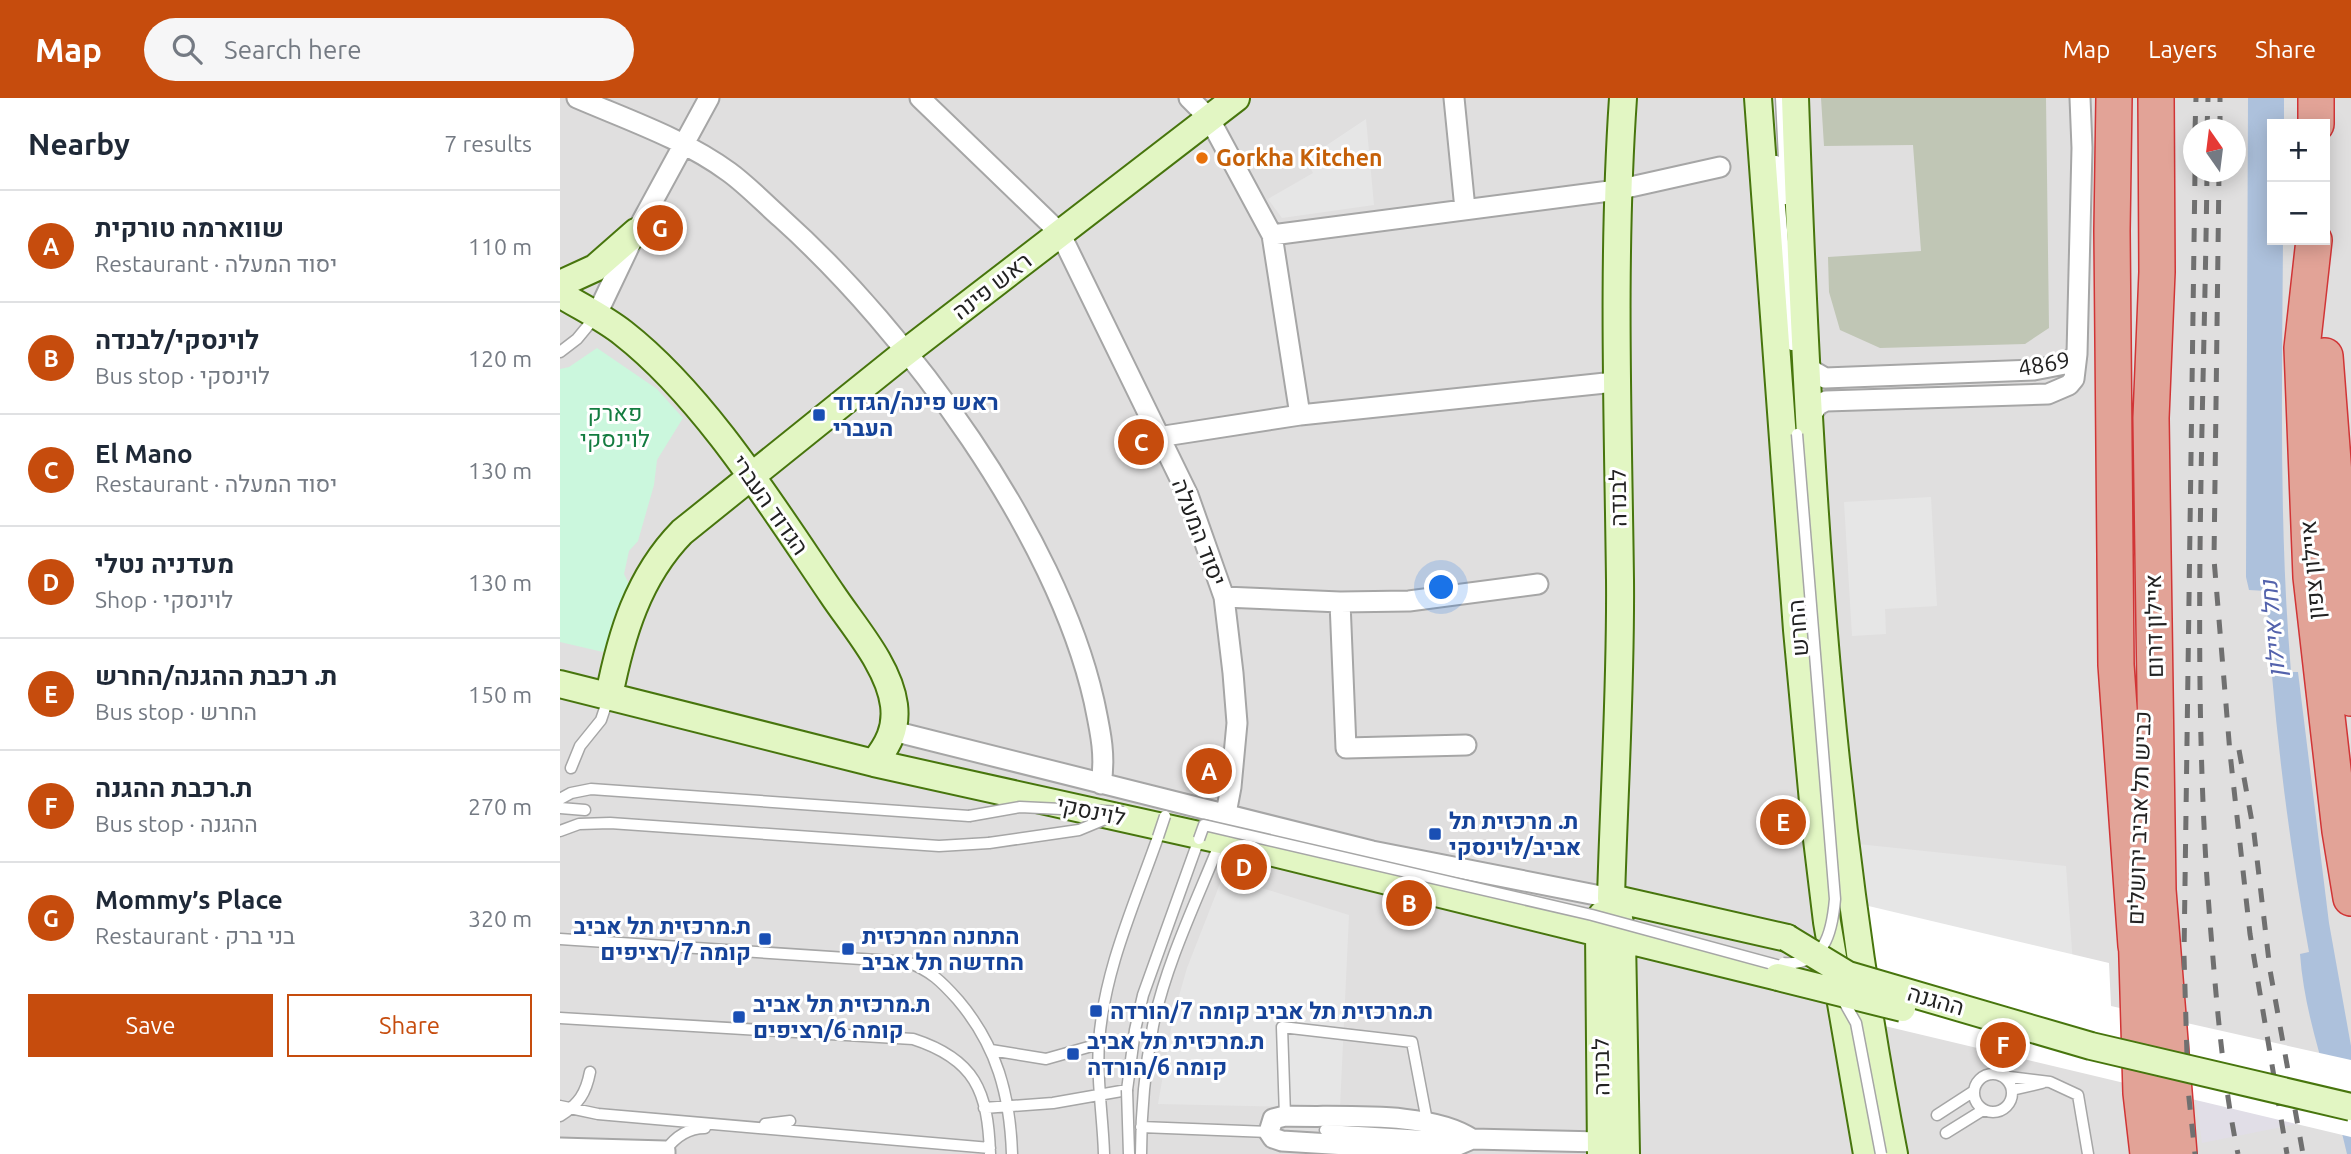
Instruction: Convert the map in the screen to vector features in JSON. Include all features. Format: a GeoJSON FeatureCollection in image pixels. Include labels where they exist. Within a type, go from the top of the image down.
{"type":"FeatureCollection","features":[{"type":"Feature","properties":{"kind":"highway"},"geometry":{"type":"LineString","coordinates":[[2102,98],[2112,231]]}},
{"type":"Feature","properties":{"kind":"highway"},"geometry":{"type":"LineString","coordinates":[[2114,98],[2112,231],[2116,665],[2136,946]]}},
{"type":"Feature","properties":{"kind":"highway","name":"איילון דרום"},"geometry":{"type":"LineString","coordinates":[[2156,98],[2157,272],[2151,418],[2158,890],[2179,1154]]}},
{"type":"Feature","properties":{"kind":"highway"},"geometry":{"type":"LineString","coordinates":[[2316,98],[2316,119]]}},
{"type":"Feature","properties":{"kind":"highway","name":"איילון צפון"},"geometry":{"type":"LineString","coordinates":[[2315,245],[2302,348],[2311,578],[2340,831],[2351,898]]}},
{"type":"Feature","properties":{"kind":"highway"},"geometry":{"type":"LineString","coordinates":[[2316,245],[2351,698]]}},
{"type":"Feature","properties":{"kind":"highway","name":"כביש תל אביב ירושלים"},"geometry":{"type":"LineString","coordinates":[[2148,1154],[2141,1093],[2136,946],[2151,418]]}},
{"type":"Feature","properties":{"kind":"highway"},"geometry":{"type":"LineString","coordinates":[[2343,617],[2351,451]]}},
{"type":"Feature","properties":{"kind":"street"},"geometry":{"type":"LineString","coordinates":[[577,98],[642,125],[729,172],[806,241],[907,351],[1001,489],[1062,607],[1086,664],[1104,744],[1101,784]]}},
{"type":"Feature","properties":{"kind":"street"},"geometry":{"type":"LineString","coordinates":[[596,316],[636,232],[709,98]]}},
{"type":"Feature","properties":{"kind":"street","name":"יסוד המעלה"},"geometry":{"type":"LineString","coordinates":[[920,98],[1060,233],[1188,495],[1224,597],[1237,723],[1218,827]]}},
{"type":"Feature","properties":{"kind":"street"},"geometry":{"type":"LineString","coordinates":[[1189,98],[1209,118],[1272,235],[1300,415]]}},
{"type":"Feature","properties":{"kind":"street","name":"ראש פינה"},"geometry":{"type":"LineString","coordinates":[[609,696],[622,642],[649,572],[682,532],[753,478],[907,351],[1236,98]]}},
{"type":"Feature","properties":{"kind":"street"},"geometry":{"type":"LineString","coordinates":[[1454,98],[1465,208]]}},
{"type":"Feature","properties":{"kind":"street","name":"לבנדה"},"geometry":{"type":"LineString","coordinates":[[1612,1151],[1610,935],[1619,918],[1611,898],[1620,583],[1615,382],[1617,190],[1623,98]]}},
{"type":"Feature","properties":{"kind":"street","name":"החרש"},"geometry":{"type":"LineString","coordinates":[[1759,98],[1797,630],[1815,823],[1827,922],[1867,1154]]}},
{"type":"Feature","properties":{"kind":"street","name":"החרש"},"geometry":{"type":"LineString","coordinates":[[1795,98],[1797,354],[1801,424],[1843,823],[1867,1010],[1894,1154]]}},
{"type":"Feature","properties":{"kind":"street"},"geometry":{"type":"LineString","coordinates":[[2077,354],[2082,148],[2080,98]]}},
{"type":"Feature","properties":{"kind":"street"},"geometry":{"type":"LineString","coordinates":[[1272,235],[1617,190],[1720,167]]}},
{"type":"Feature","properties":{"kind":"street"},"geometry":{"type":"LineString","coordinates":[[560,284],[595,268],[636,232]]}},
{"type":"Feature","properties":{"kind":"street","name":"הגדוד העברי"},"geometry":{"type":"LineString","coordinates":[[560,294],[624,334],[672,380],[753,478],[887,681],[894,705],[893,731]]}},
{"type":"Feature","properties":{"kind":"street","name":"4869"},"geometry":{"type":"LineString","coordinates":[[1797,354],[1813,371],[1825,378],[2034,370],[2065,364],[2077,354]]}},
{"type":"Feature","properties":{"kind":"street","name":"4869"},"geometry":{"type":"LineString","coordinates":[[1801,424],[1818,405],[1826,401],[2048,394],[2069,385],[2074,379],[2077,354]]}},
{"type":"Feature","properties":{"kind":"street"},"geometry":{"type":"LineString","coordinates":[[1158,437],[1300,415],[1615,382]]}},
{"type":"Feature","properties":{"kind":"street"},"geometry":{"type":"LineString","coordinates":[[1224,597],[1340,602],[1409,601],[1538,584]]}},
{"type":"Feature","properties":{"kind":"street"},"geometry":{"type":"LineString","coordinates":[[1340,602],[1346,748],[1466,746]]}},
{"type":"Feature","properties":{"kind":"street","name":"לוינסקי"},"geometry":{"type":"LineString","coordinates":[[560,684],[874,763],[1218,827],[1371,851],[1611,898]]}},
{"type":"Feature","properties":{"kind":"street"},"geometry":{"type":"LineString","coordinates":[[874,763],[888,745],[893,731]]}},
{"type":"Feature","properties":{"kind":"street","name":"לוינסקי"},"geometry":{"type":"LineString","coordinates":[[893,731],[1101,784],[1218,827],[1610,935]]}},
{"type":"Feature","properties":{"kind":"street","name":"ההגנה"},"geometry":{"type":"LineString","coordinates":[[1611,898],[1787,938],[1848,975],[2091,1046],[2351,1107]]}},
{"type":"Feature","properties":{"kind":"street","name":"לבנדה"},"geometry":{"type":"LineString","coordinates":[[1610,935],[1621,977],[1612,1151]]}},
{"type":"Feature","properties":{"kind":"street","name":"ההגנה"},"geometry":{"type":"LineString","coordinates":[[1610,935],[1659,948],[1777,970],[2115,1067],[2351,1121]]}},
{"type":"Feature","properties":{"kind":"street"},"geometry":{"type":"LineString","coordinates":[[1621,977],[1635,956],[1659,948]]}},
{"type":"Feature","properties":{"kind":"street"},"geometry":{"type":"LineString","coordinates":[[1472,1139],[1451,1151],[1296,1148],[1273,1138],[1269,1132],[1273,1119],[1285,1116],[1427,1121],[1452,1126],[1472,1139],[1612,1151]]}},
{"type":"Feature","properties":{"kind":"street"},"geometry":{"type":"LineString","coordinates":[[560,1148],[666,1153]]}},
{"type":"Feature","properties":{"kind":"lane"},"geometry":{"type":"LineString","coordinates":[[1770,98],[1797,354]]}},
{"type":"Feature","properties":{"kind":"lane"},"geometry":{"type":"LineString","coordinates":[[1781,98],[1797,354]]}},
{"type":"Feature","properties":{"kind":"lane"},"geometry":{"type":"LineString","coordinates":[[560,352],[577,339],[596,316]]}},
{"type":"Feature","properties":{"kind":"lane"},"geometry":{"type":"LineString","coordinates":[[1777,970],[1820,952],[1832,929],[1835,899],[1801,424]]}},
{"type":"Feature","properties":{"kind":"lane"},"geometry":{"type":"LineString","coordinates":[[571,768],[575,757],[596,728],[609,696]]}},
{"type":"Feature","properties":{"kind":"lane"},"geometry":{"type":"LineString","coordinates":[[560,799],[570,793],[591,789],[968,816],[1020,807],[1166,816],[1591,915],[1819,981],[1837,994],[1852,1011],[1881,1154]]}},
{"type":"Feature","properties":{"kind":"lane"},"geometry":{"type":"LineString","coordinates":[[560,808],[585,810]]}},
{"type":"Feature","properties":{"kind":"lane"},"geometry":{"type":"LineString","coordinates":[[560,831],[579,824],[610,823],[939,846],[989,843],[1079,830],[1124,812]]}},
{"type":"Feature","properties":{"kind":"lane"},"geometry":{"type":"LineString","coordinates":[[1104,1154],[1099,1044],[1112,965],[1166,816]]}},
{"type":"Feature","properties":{"kind":"lane"},"geometry":{"type":"LineString","coordinates":[[1129,1154],[1127,1090],[1143,995],[1218,827]]}},
{"type":"Feature","properties":{"kind":"lane"},"geometry":{"type":"LineString","coordinates":[[1141,1154],[1141,1127],[1153,1024],[1218,827]]}},
{"type":"Feature","properties":{"kind":"lane"},"geometry":{"type":"LineString","coordinates":[[560,939],[907,962],[939,978],[974,1019],[991,1050],[1005,1089],[1012,1154]]}},
{"type":"Feature","properties":{"kind":"lane"},"geometry":{"type":"LineString","coordinates":[[560,1018],[913,1040],[944,1049],[969,1071],[984,1108],[990,1151],[598,1114],[560,1106]]}},
{"type":"Feature","properties":{"kind":"lane"},"geometry":{"type":"LineString","coordinates":[[1285,1116],[1282,1027],[1412,1042],[1427,1121]]}},
{"type":"Feature","properties":{"kind":"lane"},"geometry":{"type":"LineString","coordinates":[[991,1050],[1046,1059],[1099,1044]]}},
{"type":"Feature","properties":{"kind":"lane"},"geometry":{"type":"LineString","coordinates":[[560,1116],[575,1107],[586,1090],[590,1072]]}},
{"type":"Feature","properties":{"kind":"lane"},"geometry":{"type":"LineString","coordinates":[[1983,1110],[1974,1099],[1974,1091],[1976,1084],[1987,1075],[2050,1082],[2078,1095],[2088,1154]]}},
{"type":"Feature","properties":{"kind":"lane"},"geometry":{"type":"LineString","coordinates":[[2001,1076],[2012,1090]]}},
{"type":"Feature","properties":{"kind":"lane"},"geometry":{"type":"LineString","coordinates":[[2012,1090],[2050,1082]]}},
{"type":"Feature","properties":{"kind":"lane"},"geometry":{"type":"LineString","coordinates":[[984,1108],[1053,1103],[1127,1090]]}},
{"type":"Feature","properties":{"kind":"lane"},"geometry":{"type":"LineString","coordinates":[[1946,1133],[1983,1110],[1997,1112],[2004,1109],[2009,1104],[2012,1090]]}},
{"type":"Feature","properties":{"kind":"lane"},"geometry":{"type":"LineString","coordinates":[[1937,1115],[1974,1091]]}},
{"type":"Feature","properties":{"kind":"lane"},"geometry":{"type":"LineString","coordinates":[[666,1153],[674,1139],[695,1128],[730,1128],[790,1121]]}},
{"type":"Feature","properties":{"kind":"lane"},"geometry":{"type":"LineString","coordinates":[[1141,1127],[1269,1132]]}},
{"type":"Feature","properties":{"kind":"lane"},"geometry":{"type":"LineString","coordinates":[[1325,1130],[1472,1139]]}},
{"type":"Feature","properties":{"kind":"shaded area"},"geometry":{"type":"Polygon","coordinates":[[[560,98],[2351,98],[2351,1154],[560,1154],[560,98]]]}},
{"type":"Feature","properties":{"kind":"shaded area"},"geometry":{"type":"Polygon","coordinates":[[[1821,98],[2046,98],[2049,328],[2025,344],[1880,348],[1840,330],[1829,292],[1828,257],[1921,251],[1913,145],[1824,146],[1821,98]]]}},
{"type":"Feature","properties":{"kind":"shaded area"},"geometry":{"type":"Polygon","coordinates":[[[1366,119],[1374,205],[1282,218],[1268,199],[1313,173],[1306,159],[1366,119]]]}},
{"type":"Feature","properties":{"kind":"shaded area"},"geometry":{"type":"Polygon","coordinates":[[[1931,497],[1937,606],[1885,609],[1886,634],[1852,636],[1844,502],[1931,497]]]}},
{"type":"Feature","properties":{"kind":"shaded area"},"geometry":{"type":"Polygon","coordinates":[[[1858,844],[2066,866],[2080,1062],[1879,1014],[1858,844]]]}},
{"type":"Feature","properties":{"kind":"shaded area"},"geometry":{"type":"Polygon","coordinates":[[[1223,876],[1349,915],[1340,1108],[1158,1104],[1173,1017],[1187,968],[1223,876]]]}},
{"type":"Feature","properties":{"kind":"shaded area"},"geometry":{"type":"Polygon","coordinates":[[[2194,1086],[2297,1124],[2202,1143],[2194,1086]]]}},
{"type":"Feature","properties":{"kind":"green space","name":"פארק לוינסקי"},"geometry":{"type":"Polygon","coordinates":[[[597,348],[657,389],[683,418],[657,460],[654,485],[638,541],[629,551],[624,574],[631,588],[603,652],[560,642],[560,369],[569,367],[597,348]]]}},
{"type":"Feature","properties":{"kind":"water","name":"נחל איילון"},"geometry":{"type":"Polygon","coordinates":[[[2248,98],[2284,98],[2284,119],[2267,119],[2267,245],[2283,245],[2282,456],[2287,618],[2291,672],[2298,672],[2329,923],[2351,1046],[2351,1154],[2347,1154],[2313,1030],[2303,980],[2300,954],[2309,952],[2282,772],[2266,591],[2249,590],[2246,577],[2248,98]]]}},
{"type":"Feature","properties":{"kind":"pier"},"geometry":{"type":"Polygon","coordinates":[[[1839,899],[2109,963],[2111,1006],[2351,1060],[2351,1137],[1851,1018],[1839,899]]]}},
{"type":"Feature","properties":{"kind":"railway"},"geometry":{"type":"LineString","coordinates":[[2195,119],[2196,98]]}},
{"type":"Feature","properties":{"kind":"railway"},"geometry":{"type":"LineString","coordinates":[[2207,119],[2208,98]]}},
{"type":"Feature","properties":{"kind":"railway"},"geometry":{"type":"LineString","coordinates":[[2220,98],[2220,119]]}},
{"type":"Feature","properties":{"kind":"railway"},"geometry":{"type":"LineString","coordinates":[[2195,182],[2184,955],[2188,1089],[2195,1154]]}},
{"type":"Feature","properties":{"kind":"railway"},"geometry":{"type":"LineString","coordinates":[[2207,182],[2200,553],[2201,744],[2211,934],[2224,1072],[2238,1154]]}},
{"type":"Feature","properties":{"kind":"railway"},"geometry":{"type":"LineString","coordinates":[[2219,182],[2214,559],[2230,753],[2250,934],[2287,1154]]}},
{"type":"Feature","properties":{"kind":"railway"},"geometry":{"type":"LineString","coordinates":[[2239,750],[2254,833],[2270,970],[2303,1154]]}},
{"type":"Feature","properties":{"kind":"place","name":"Gorkha Kitchen"},"geometry":{"type":"Point","coordinates":[1202,158]}},
{"type":"Feature","properties":{"kind":"place","name":"Mommy׳s Place"},"geometry":{"type":"Point","coordinates":[660,228]}},
{"type":"Feature","properties":{"kind":"place","name":"ראש פינה/הגדוד העברי"},"geometry":{"type":"Point","coordinates":[819,415]}},
{"type":"Feature","properties":{"kind":"place","name":"El Mano"},"geometry":{"type":"Point","coordinates":[1141,442]}},
{"type":"Feature","properties":{"kind":"place","name":"שווארמה טורקית"},"geometry":{"type":"Point","coordinates":[1209,771]}},
{"type":"Feature","properties":{"kind":"place","name":"ת. רכבת ההגנה/החרש"},"geometry":{"type":"Point","coordinates":[1783,822]}},
{"type":"Feature","properties":{"kind":"place","name":"ת. מרכזית תל אביב/לוינסקי"},"geometry":{"type":"Point","coordinates":[1435,834]}},
{"type":"Feature","properties":{"kind":"place","name":"מעדניה נטלי"},"geometry":{"type":"Point","coordinates":[1244,867]}},
{"type":"Feature","properties":{"kind":"place","name":"לוינסקי/לבנדה"},"geometry":{"type":"Point","coordinates":[1409,903]}},
{"type":"Feature","properties":{"kind":"place","name":"ת.מרכזית תל אביב קומה 7/רציפים"},"geometry":{"type":"Point","coordinates":[765,939]}},
{"type":"Feature","properties":{"kind":"place","name":"התחנה המרכזית החדשה תל אביב"},"geometry":{"type":"Point","coordinates":[848,949]}},
{"type":"Feature","properties":{"kind":"place","name":"ת.מרכזית תל אביב קומה 7/הורדה"},"geometry":{"type":"Point","coordinates":[1096,1011]}},
{"type":"Feature","properties":{"kind":"place","name":"ת.מרכזית תל אביב קומה 6/רציפים"},"geometry":{"type":"Point","coordinates":[739,1017]}},
{"type":"Feature","properties":{"kind":"place","name":"ת.רכבת ההגנה"},"geometry":{"type":"Point","coordinates":[2003,1045]}},
{"type":"Feature","properties":{"kind":"place","name":"ת.מרכזית תל אביב קומה 6/הורדה"},"geometry":{"type":"Point","coordinates":[1073,1054]}}]}
